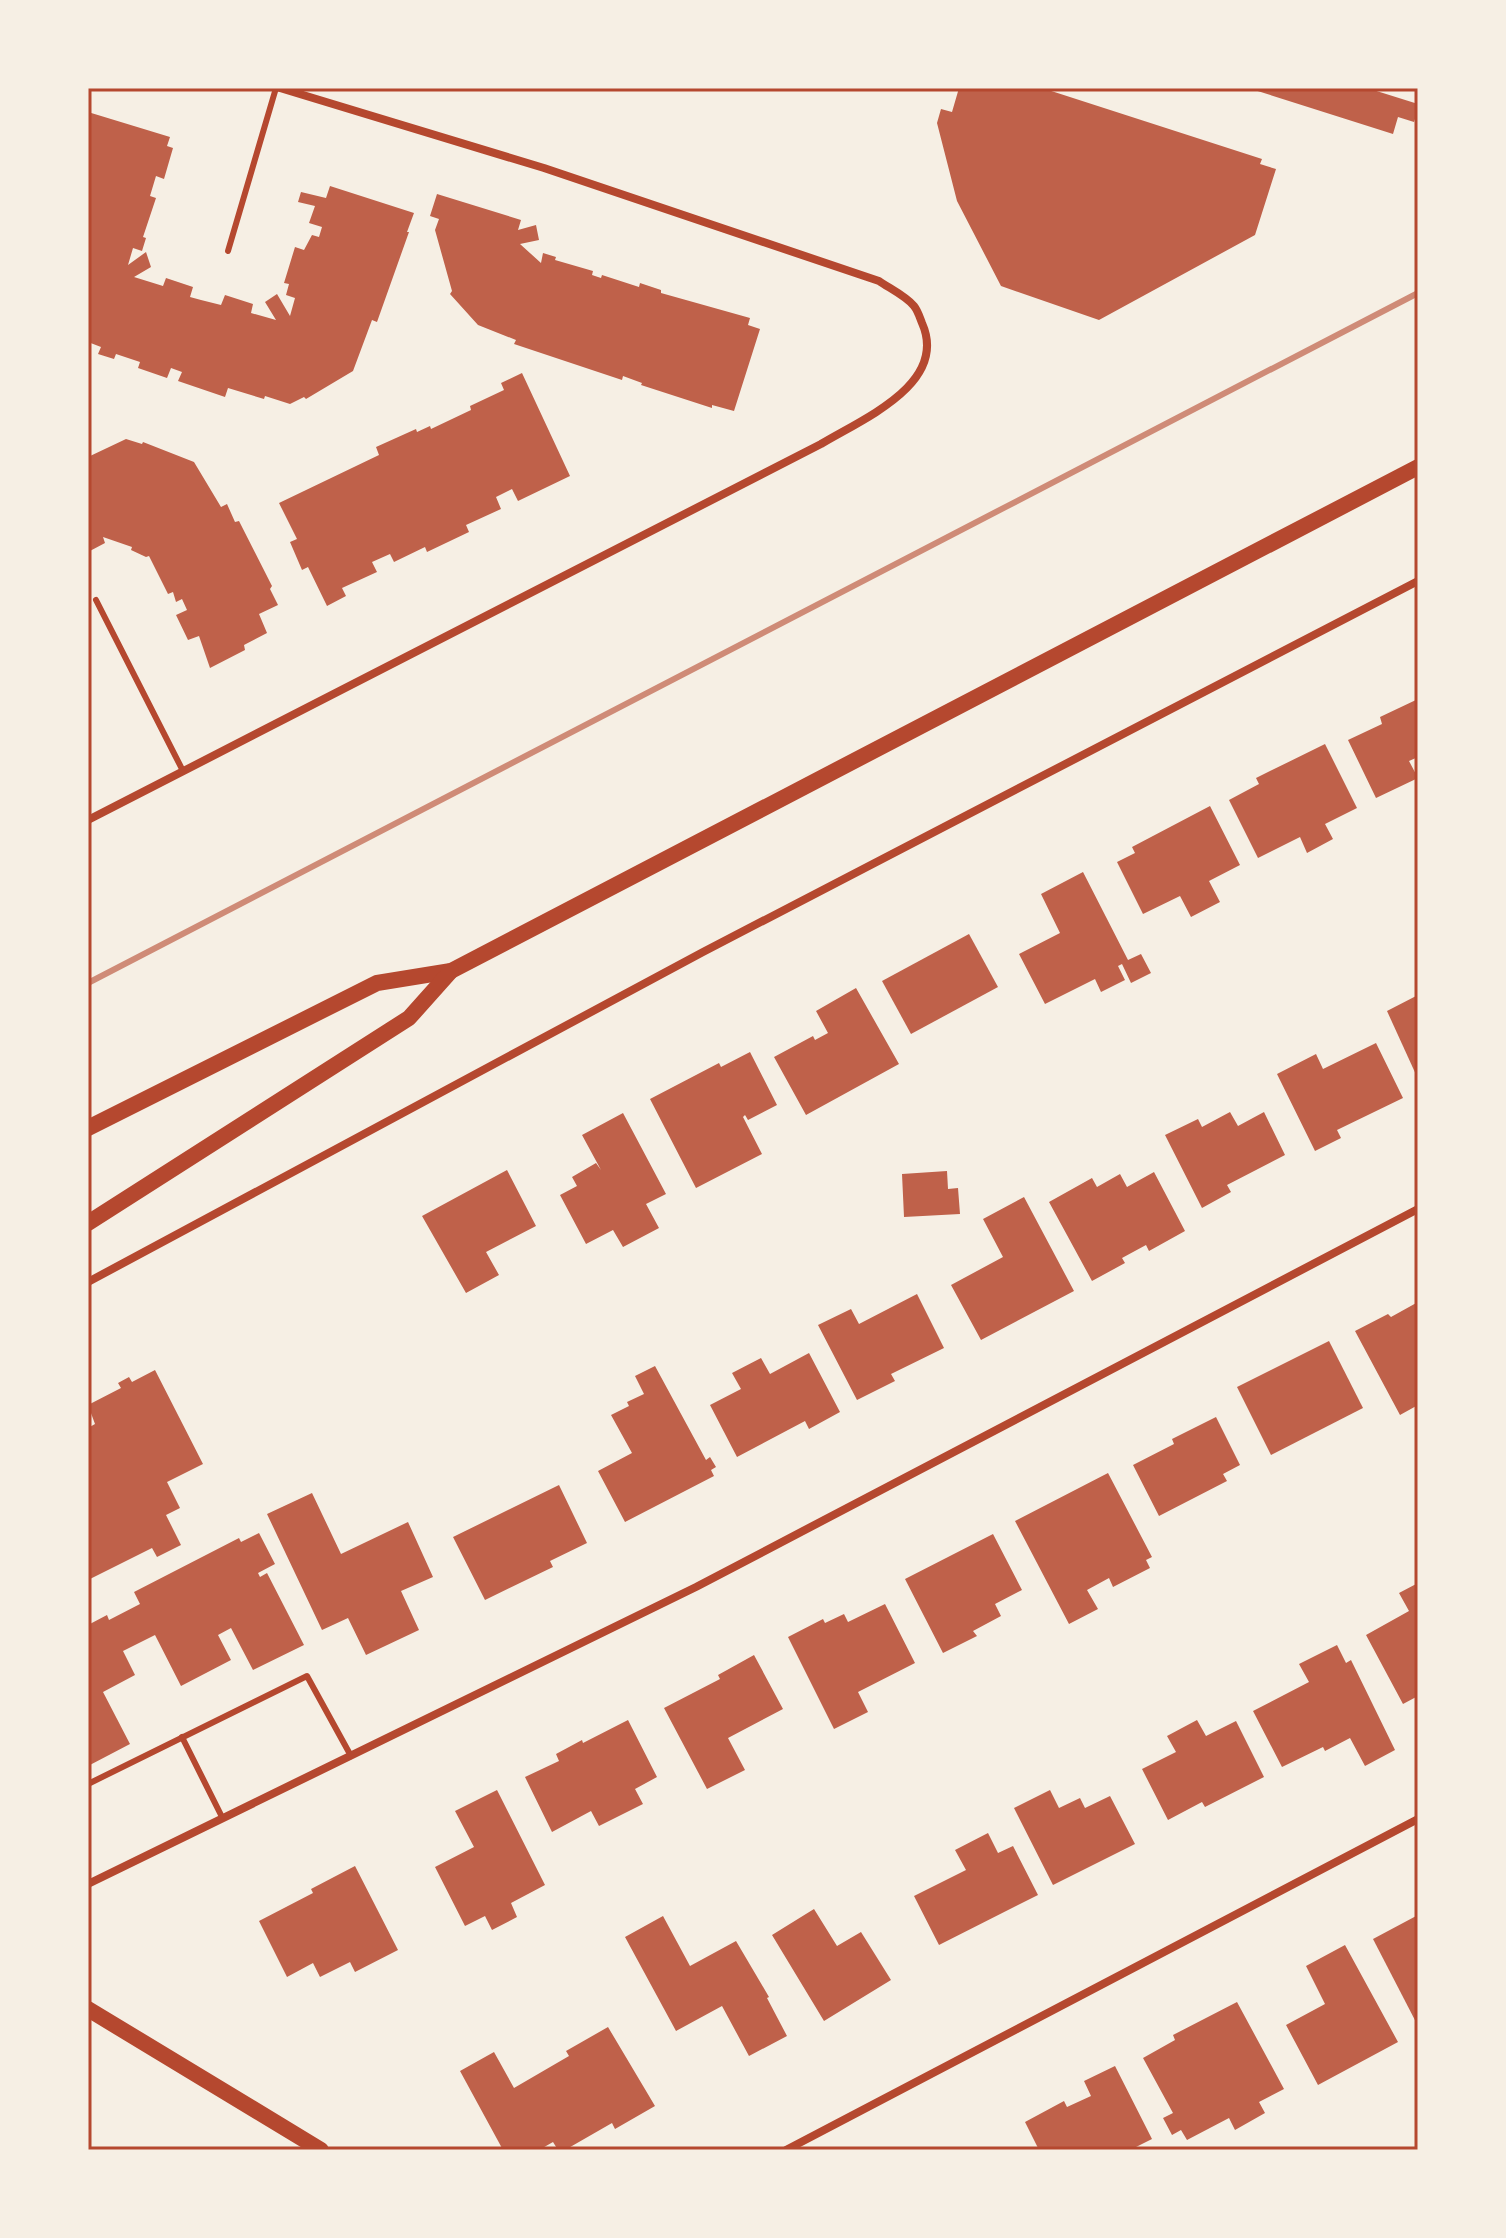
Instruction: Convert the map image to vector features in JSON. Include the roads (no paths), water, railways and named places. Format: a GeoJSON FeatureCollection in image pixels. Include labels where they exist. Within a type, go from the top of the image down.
{"type":"FeatureCollection","features":[{"type":"Feature","properties":{"kind":"main road"},"geometry":{"type":"LineString","coordinates":[[88,1128],[377,983],[451,971],[1418,467]]}},
{"type":"Feature","properties":{"kind":"main road"},"geometry":{"type":"LineString","coordinates":[[88,1223],[409,1018],[451,971]]}},
{"type":"Feature","properties":{"kind":"main road"},"geometry":{"type":"LineString","coordinates":[[88,2009],[321,2150]]}},
{"type":"Feature","properties":{"kind":"street"},"geometry":{"type":"LineString","coordinates":[[88,820],[821,444],[905,391],[921,372],[928,349],[926,332],[914,306],[879,281],[544,168],[278,88]]}},
{"type":"Feature","properties":{"kind":"street"},"geometry":{"type":"LineString","coordinates":[[88,1282],[703,952],[1418,581]]}},
{"type":"Feature","properties":{"kind":"street"},"geometry":{"type":"LineString","coordinates":[[88,1884],[696,1587],[1418,1209]]}},
{"type":"Feature","properties":{"kind":"street"},"geometry":{"type":"LineString","coordinates":[[786,2150],[1418,1819]]}},
{"type":"Feature","properties":{"kind":"lane"},"geometry":{"type":"LineString","coordinates":[[228,251],[278,88]]}},
{"type":"Feature","properties":{"kind":"lane"},"geometry":{"type":"LineString","coordinates":[[96,600],[183,771]]}},
{"type":"Feature","properties":{"kind":"lane"},"geometry":{"type":"LineString","coordinates":[[88,1784],[307,1676],[351,1756]]}},
{"type":"Feature","properties":{"kind":"lane"},"geometry":{"type":"LineString","coordinates":[[182,1737],[222,1817]]}},
{"type":"Feature","properties":{"kind":"railway"},"geometry":{"type":"LineString","coordinates":[[88,983],[1418,293]]}}]}
